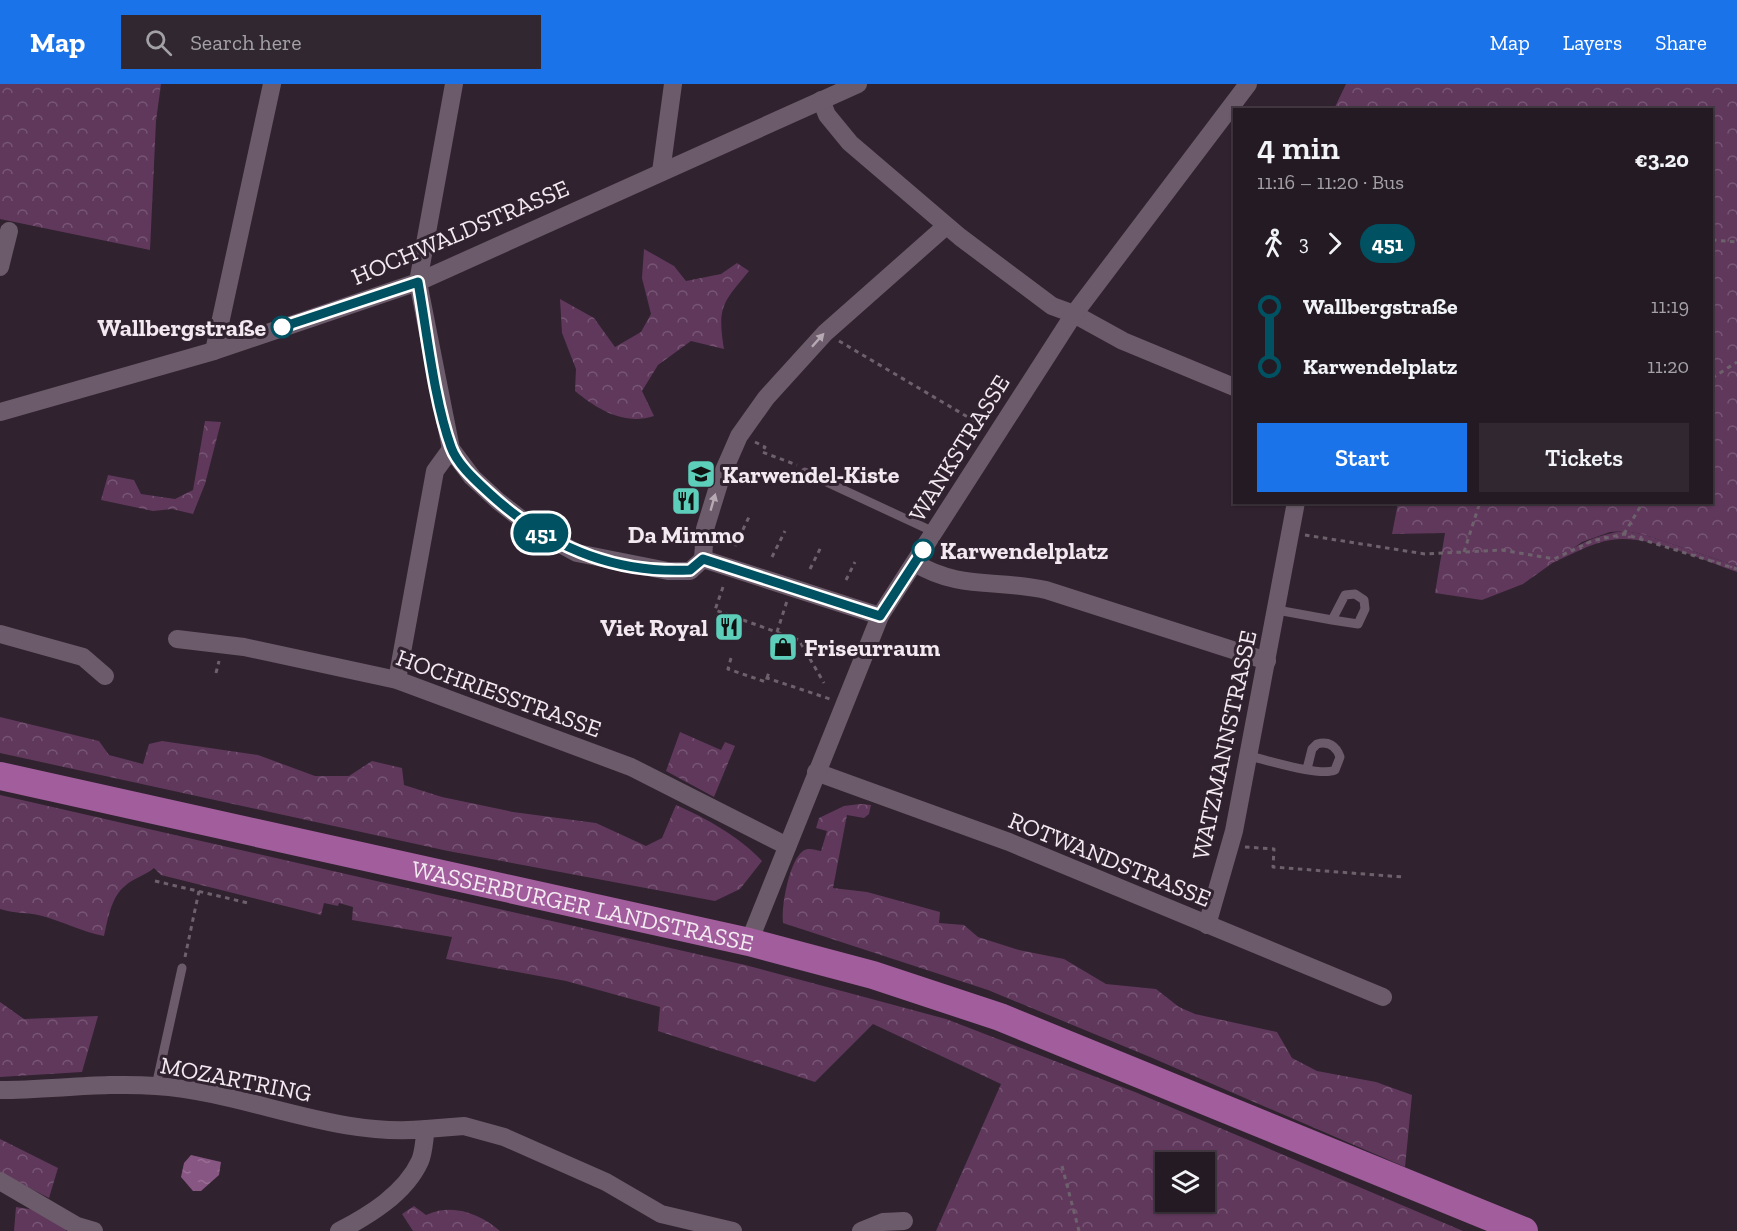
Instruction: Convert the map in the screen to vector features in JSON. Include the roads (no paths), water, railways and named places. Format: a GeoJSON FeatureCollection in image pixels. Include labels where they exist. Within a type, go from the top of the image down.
{"type":"FeatureCollection","features":[{"type":"Feature","properties":{"kind":"main road","name":"WASSERBURGER LANDSTRASSE"},"geometry":{"type":"LineString","coordinates":[[0,776],[748,942],[873,975],[1000,1017],[1152,1077],[1524,1231]]}},
{"type":"Feature","properties":{"kind":"street"},"geometry":{"type":"LineString","coordinates":[[214,351],[272,84]]}},
{"type":"Feature","properties":{"kind":"street"},"geometry":{"type":"LineString","coordinates":[[454,84],[418,282],[451,449],[472,477],[498,501],[535,530],[577,553],[668,571],[690,570],[703,559],[705,529],[721,477],[740,436],[766,398],[825,333],[946,226]]}},
{"type":"Feature","properties":{"kind":"street"},"geometry":{"type":"LineString","coordinates":[[661,172],[673,84]]}},
{"type":"Feature","properties":{"kind":"street","name":"HOCHWALDSTRASSE"},"geometry":{"type":"LineString","coordinates":[[0,412],[214,351],[418,282],[858,84]]}},
{"type":"Feature","properties":{"kind":"street","name":"WANKSTRASSE"},"geometry":{"type":"LineString","coordinates":[[748,942],[880,616],[1074,314],[1248,84]]}},
{"type":"Feature","properties":{"kind":"street"},"geometry":{"type":"LineString","coordinates":[[821,100],[827,115],[850,143],[946,226],[1052,306],[1074,314],[1123,341],[1233,387]]}},
{"type":"Feature","properties":{"kind":"street"},"geometry":{"type":"LineString","coordinates":[[0,267],[9,231]]}},
{"type":"Feature","properties":{"kind":"street"},"geometry":{"type":"LineString","coordinates":[[398,680],[435,471],[451,449]]}},
{"type":"Feature","properties":{"kind":"street","name":"WATZMANNSTRASSE"},"geometry":{"type":"LineString","coordinates":[[1207,925],[1234,831],[1296,504]]}},
{"type":"Feature","properties":{"kind":"street"},"geometry":{"type":"LineString","coordinates":[[703,559],[880,616]]}},
{"type":"Feature","properties":{"kind":"street"},"geometry":{"type":"LineString","coordinates":[[915,563],[936,575],[959,582],[1016,583],[1046,590],[1267,661]]}},
{"type":"Feature","properties":{"kind":"street"},"geometry":{"type":"LineString","coordinates":[[0,634],[83,657],[105,676]]}},
{"type":"Feature","properties":{"kind":"street","name":"HOCHRIESSTRASSE"},"geometry":{"type":"LineString","coordinates":[[177,639],[244,647],[398,680],[631,767],[787,846]]}},
{"type":"Feature","properties":{"kind":"street","name":"ROTWANDSTRASSE"},"geometry":{"type":"LineString","coordinates":[[816,771],[1010,842],[1383,997]]}},
{"type":"Feature","properties":{"kind":"street","name":"MOZARTRING"},"geometry":{"type":"LineString","coordinates":[[0,1090],[156,1086],[355,1127],[400,1132],[464,1126],[504,1137],[606,1182],[661,1214],[733,1231]]}},
{"type":"Feature","properties":{"kind":"street"},"geometry":{"type":"LineString","coordinates":[[339,1231],[372,1214],[402,1185],[420,1161],[426,1129]]}},
{"type":"Feature","properties":{"kind":"street"},"geometry":{"type":"LineString","coordinates":[[0,1181],[77,1226],[94,1231]]}},
{"type":"Feature","properties":{"kind":"street"},"geometry":{"type":"LineString","coordinates":[[861,1231],[883,1222],[904,1221]]}},
{"type":"Feature","properties":{"kind":"lane"},"geometry":{"type":"LineString","coordinates":[[805,472],[934,532]]}},
{"type":"Feature","properties":{"kind":"lane","name":"WATZMANNSTRASSE"},"geometry":{"type":"LineString","coordinates":[[1277,610],[1332,620]]}},
{"type":"Feature","properties":{"kind":"lane"},"geometry":{"type":"LineString","coordinates":[[1249,756],[1307,769]]}},
{"type":"Feature","properties":{"kind":"lane"},"geometry":{"type":"LineString","coordinates":[[156,1086],[182,968]]}},
{"type":"Feature","properties":{"kind":"water"},"geometry":{"type":"Polygon","coordinates":[[[191,1155],[221,1162],[219,1175],[201,1191],[193,1191],[181,1177],[184,1163],[191,1155]]]}},
{"type":"Feature","properties":{"kind":"place","name":"Wallbergstraße"},"geometry":{"type":"Point","coordinates":[282,327]}},
{"type":"Feature","properties":{"kind":"place","name":"Karwendel-Kiste"},"geometry":{"type":"Point","coordinates":[701,474]}},
{"type":"Feature","properties":{"kind":"place","name":"Da Mimmo"},"geometry":{"type":"Point","coordinates":[686,501]}},
{"type":"Feature","properties":{"kind":"place","name":"Karwendelplatz"},"geometry":{"type":"Point","coordinates":[923,550]}},
{"type":"Feature","properties":{"kind":"place","name":"Viet Royal"},"geometry":{"type":"Point","coordinates":[729,627]}},
{"type":"Feature","properties":{"kind":"place","name":"Friseurraum"},"geometry":{"type":"Point","coordinates":[783,647]}}]}
